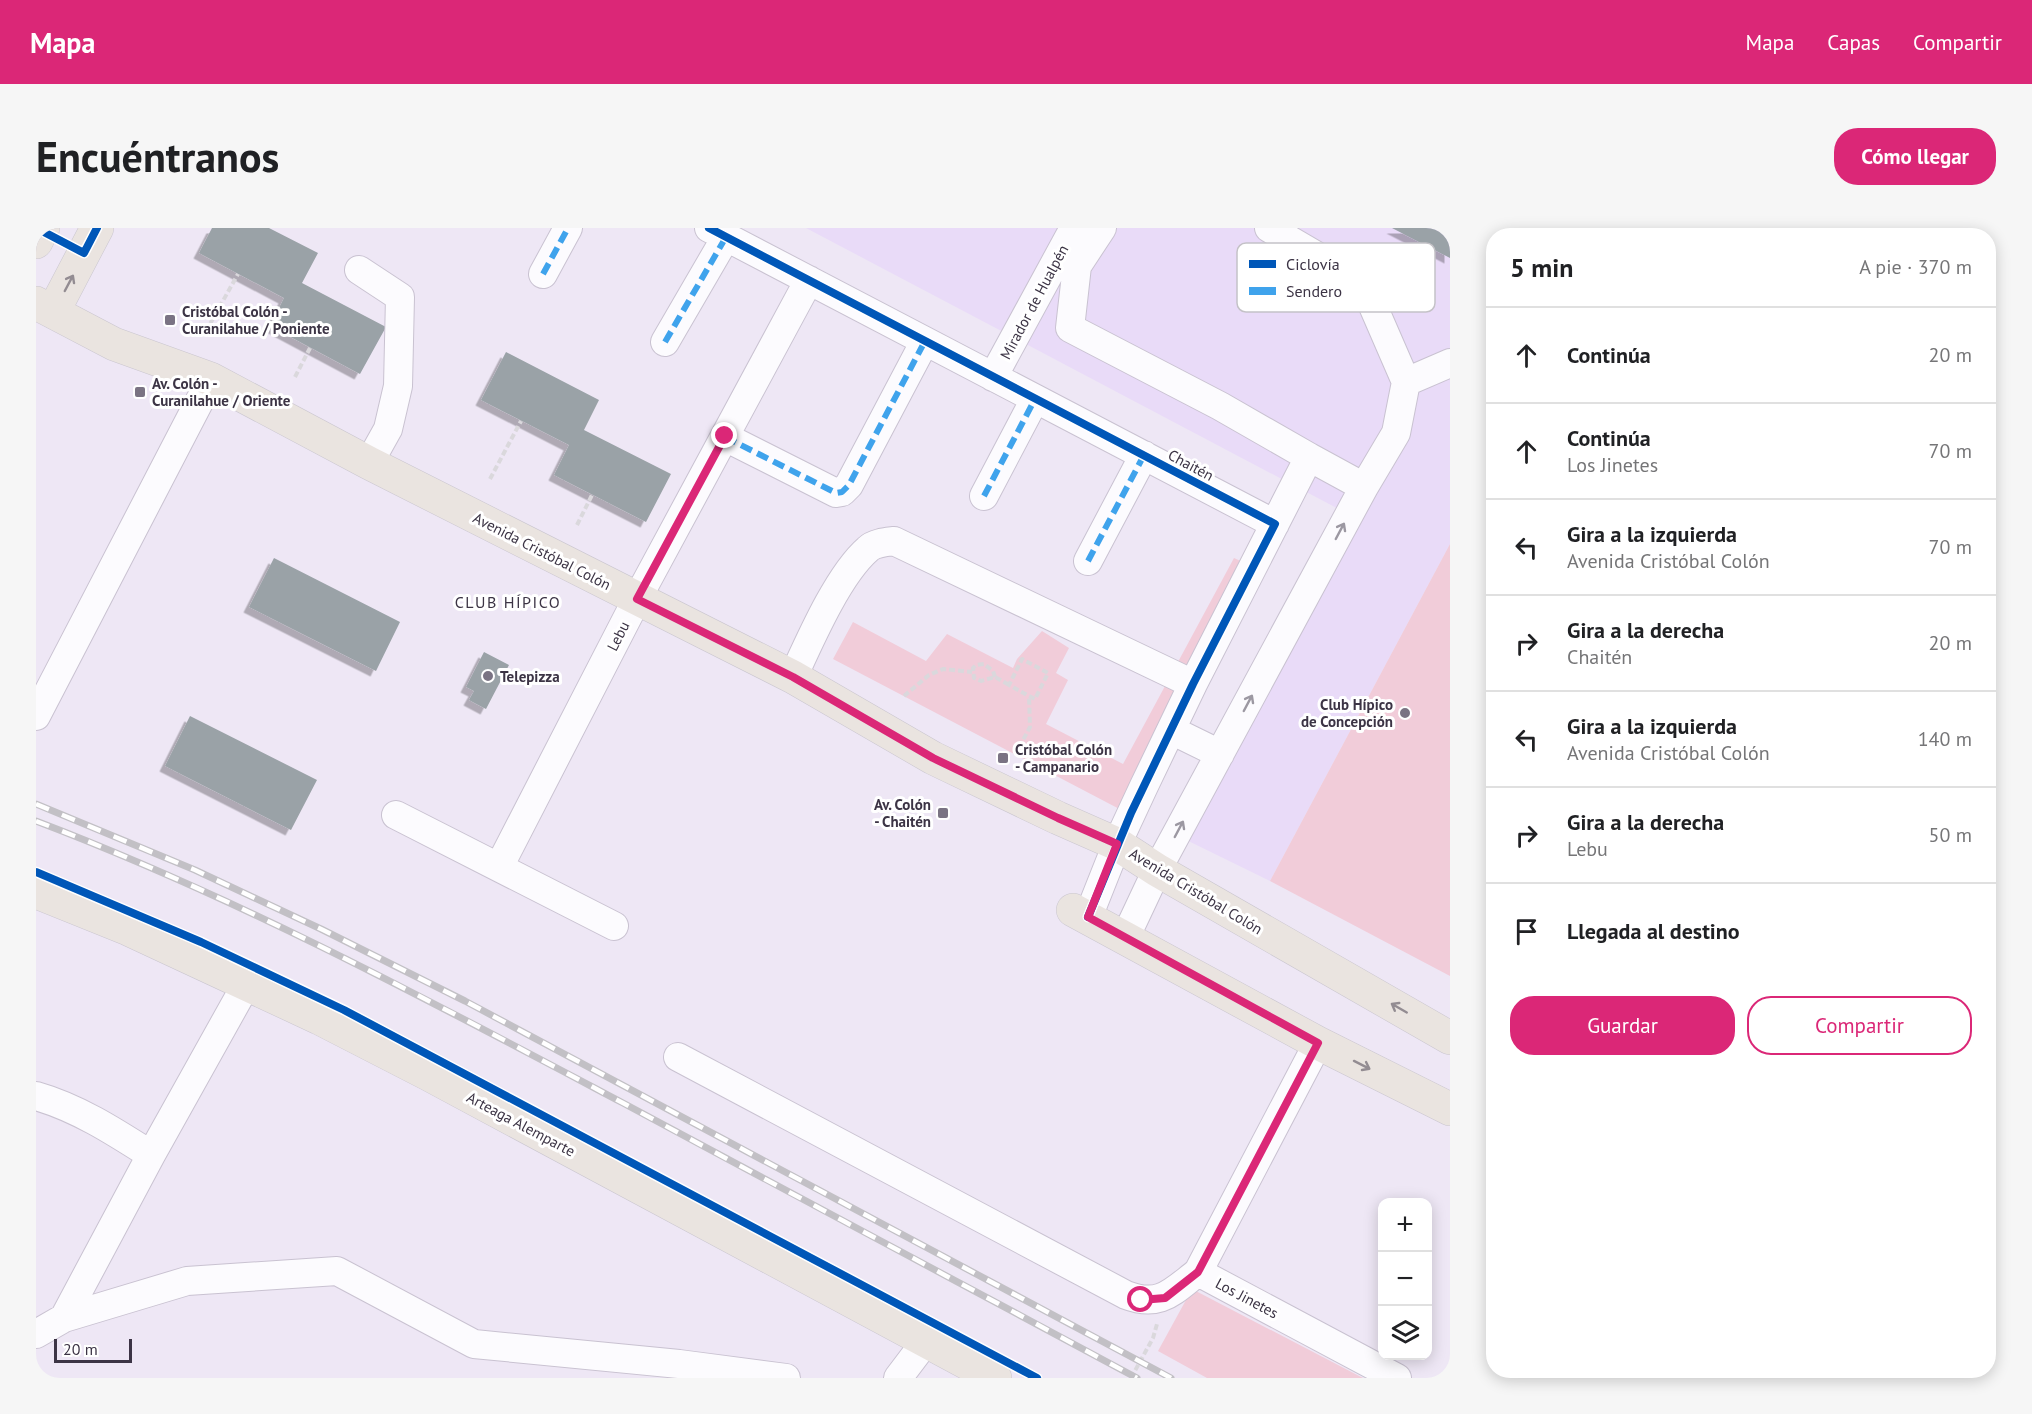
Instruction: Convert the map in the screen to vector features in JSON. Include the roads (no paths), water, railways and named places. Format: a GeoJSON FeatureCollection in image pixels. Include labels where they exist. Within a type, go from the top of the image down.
{"type":"FeatureCollection","features":[{"type":"Feature","properties":{"kind":"main road"},"geometry":{"type":"LineString","coordinates":[[36,242],[43,228]]}},
{"type":"Feature","properties":{"kind":"main road"},"geometry":{"type":"LineString","coordinates":[[45,308],[97,228]]}},
{"type":"Feature","properties":{"kind":"main road","name":"Avenida Cristóbal Colón"},"geometry":{"type":"LineString","coordinates":[[45,308],[114,344],[211,379],[369,463],[793,677],[933,758],[1117,844],[1157,870],[1450,1038]]}},
{"type":"Feature","properties":{"kind":"main road","name":"Arteaga Alemparte"},"geometry":{"type":"LineString","coordinates":[[36,892],[128,929],[247,983],[428,1074],[926,1341],[984,1376]]}},
{"type":"Feature","properties":{"kind":"main road"},"geometry":{"type":"LineString","coordinates":[[1081,914],[1318,1043],[1450,1109]]}},
{"type":"Feature","properties":{"kind":"street"},"geometry":{"type":"LineString","coordinates":[[543,274],[568,228]]}},
{"type":"Feature","properties":{"kind":"street","name":"Mirador de Hualpén"},"geometry":{"type":"LineString","coordinates":[[993,377],[1074,228]]}},
{"type":"Feature","properties":{"kind":"street"},"geometry":{"type":"LineString","coordinates":[[1102,228],[1077,267],[1070,328],[1220,406],[1364,487]]}},
{"type":"Feature","properties":{"kind":"street"},"geometry":{"type":"LineString","coordinates":[[1269,228],[1295,243]]}},
{"type":"Feature","properties":{"kind":"street"},"geometry":{"type":"LineString","coordinates":[[665,342],[717,232]]}},
{"type":"Feature","properties":{"kind":"street","name":"Chaitén"},"geometry":{"type":"LineString","coordinates":[[717,232],[1275,524]]}},
{"type":"Feature","properties":{"kind":"street"},"geometry":{"type":"LineString","coordinates":[[360,270],[400,297],[398,386],[388,429],[369,463]]}},
{"type":"Feature","properties":{"kind":"street","name":"Lebu"},"geometry":{"type":"LineString","coordinates":[[499,867],[637,599],[809,280]]}},
{"type":"Feature","properties":{"kind":"street"},"geometry":{"type":"LineString","coordinates":[[1125,938],[1157,870],[1364,487],[1396,433],[1406,382],[1376,312]]}},
{"type":"Feature","properties":{"kind":"street"},"geometry":{"type":"LineString","coordinates":[[725,436],[836,493],[842,492],[849,486],[925,341]]}},
{"type":"Feature","properties":{"kind":"street"},"geometry":{"type":"LineString","coordinates":[[1406,382],[1450,363]]}},
{"type":"Feature","properties":{"kind":"street"},"geometry":{"type":"LineString","coordinates":[[36,716],[211,379]]}},
{"type":"Feature","properties":{"kind":"street"},"geometry":{"type":"LineString","coordinates":[[984,496],[1035,399]]}},
{"type":"Feature","properties":{"kind":"street"},"geometry":{"type":"LineString","coordinates":[[1088,561],[1144,455]]}},
{"type":"Feature","properties":{"kind":"street"},"geometry":{"type":"LineString","coordinates":[[1081,914],[1193,684],[1309,457]]}},
{"type":"Feature","properties":{"kind":"street"},"geometry":{"type":"LineString","coordinates":[[793,677],[844,576],[869,547],[894,541],[1193,684]]}},
{"type":"Feature","properties":{"kind":"street"},"geometry":{"type":"LineString","coordinates":[[1172,730],[1220,754]]}},
{"type":"Feature","properties":{"kind":"street"},"geometry":{"type":"LineString","coordinates":[[396,815],[614,926]]}},
{"type":"Feature","properties":{"kind":"street"},"geometry":{"type":"LineString","coordinates":[[64,1318],[247,983]]}},
{"type":"Feature","properties":{"kind":"street","name":"Los Jinetes"},"geometry":{"type":"LineString","coordinates":[[1318,1043],[1198,1272],[1397,1378]]}},
{"type":"Feature","properties":{"kind":"street"},"geometry":{"type":"LineString","coordinates":[[678,1057],[1126,1295],[1141,1300],[1165,1298],[1198,1272]]}},
{"type":"Feature","properties":{"kind":"street"},"geometry":{"type":"LineString","coordinates":[[36,1096],[58,1102],[110,1129],[151,1155]]}},
{"type":"Feature","properties":{"kind":"street"},"geometry":{"type":"LineString","coordinates":[[36,1334],[64,1318],[188,1281],[337,1270],[474,1344],[679,1364],[786,1378]]}},
{"type":"Feature","properties":{"kind":"street"},"geometry":{"type":"LineString","coordinates":[[898,1378],[926,1341]]}},
{"type":"Feature","properties":{"kind":"railway"},"geometry":{"type":"LineString","coordinates":[[36,804],[195,870],[321,929],[465,1001],[1171,1378]]}},
{"type":"Feature","properties":{"kind":"railway"},"geometry":{"type":"LineString","coordinates":[[36,821],[186,883],[334,953],[623,1103],[1137,1378]]}},
{"type":"Feature","properties":{"kind":"place","name":"Cristóbal Colón - Curanilahue / Poniente"},"geometry":{"type":"Point","coordinates":[170,320]}},
{"type":"Feature","properties":{"kind":"place","name":"Av. Colón - Curanilahue / Oriente"},"geometry":{"type":"Point","coordinates":[140,392]}},
{"type":"Feature","properties":{"kind":"place","name":"Telepizza"},"geometry":{"type":"Point","coordinates":[488,676]}},
{"type":"Feature","properties":{"kind":"place","name":"Club Hípico de Concepción"},"geometry":{"type":"Point","coordinates":[1405,713]}},
{"type":"Feature","properties":{"kind":"place","name":"Cristóbal Colón - Campanario"},"geometry":{"type":"Point","coordinates":[1003,758]}},
{"type":"Feature","properties":{"kind":"place","name":"Av. Colón - Chaitén"},"geometry":{"type":"Point","coordinates":[943,813]}},
{"type":"Feature","properties":{"kind":"district","name":"CLUB HÍPICO"},"geometry":{"type":"Point","coordinates":[508,602]}}]}
